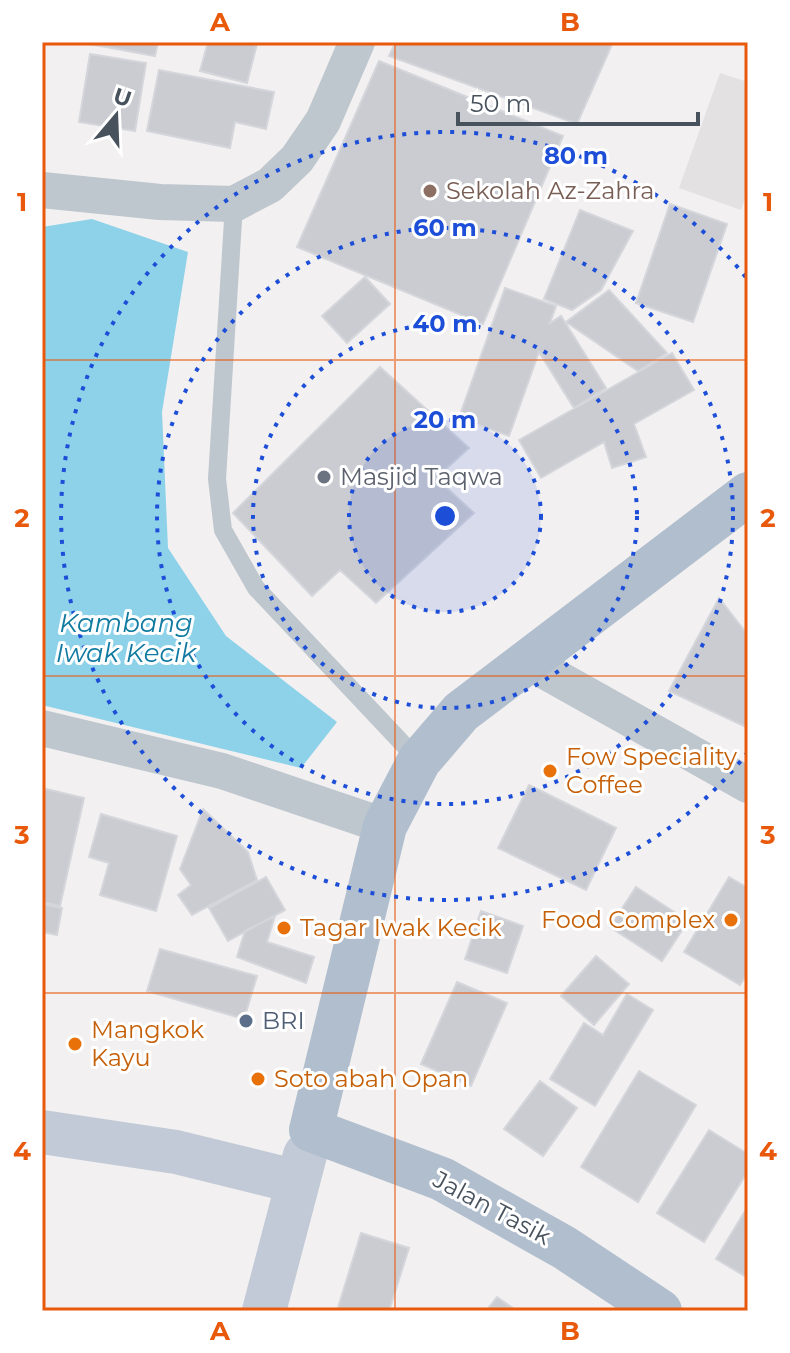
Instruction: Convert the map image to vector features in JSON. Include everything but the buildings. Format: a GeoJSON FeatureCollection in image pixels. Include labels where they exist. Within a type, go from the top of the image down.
{"type":"FeatureCollection","features":[{"type":"Feature","properties":{"kind":"main road"},"geometry":{"type":"LineString","coordinates":[[311,1130],[385,826],[419,761],[461,712],[525,660],[748,494]]}},
{"type":"Feature","properties":{"kind":"main road","name":"Jalan Tasik"},"geometry":{"type":"LineString","coordinates":[[311,1130],[442,1179],[565,1248],[660,1311]]}},
{"type":"Feature","properties":{"kind":"street"},"geometry":{"type":"LineString","coordinates":[[42,190],[160,202],[234,204],[270,185],[297,159],[323,121],[357,42]]}},
{"type":"Feature","properties":{"kind":"street"},"geometry":{"type":"LineString","coordinates":[[525,660],[748,785]]}},
{"type":"Feature","properties":{"kind":"street"},"geometry":{"type":"LineString","coordinates":[[42,728],[222,771],[385,826]]}},
{"type":"Feature","properties":{"kind":"street"},"geometry":{"type":"LineString","coordinates":[[264,1311],[311,1130]]}},
{"type":"Feature","properties":{"kind":"street"},"geometry":{"type":"LineString","coordinates":[[42,1132],[176,1152],[298,1182]]}},
{"type":"Feature","properties":{"kind":"lane"},"geometry":{"type":"LineString","coordinates":[[234,204],[217,479],[223,530],[256,588],[419,761]]}},
{"type":"Feature","properties":{"kind":"shaded area"},"geometry":{"type":"Polygon","coordinates":[[[720,73],[748,82],[748,190],[741,210],[679,188],[720,73]]]}},
{"type":"Feature","properties":{"kind":"water","name":"Kambang Iwak Kecik"},"geometry":{"type":"Polygon","coordinates":[[[92,219],[188,252],[162,412],[168,548],[226,636],[337,722],[301,768],[42,705],[42,227],[92,219]]]}},
{"type":"Feature","properties":{"kind":"place","name":"Sekolah Az-Zahra"},"geometry":{"type":"Point","coordinates":[430,191]}},
{"type":"Feature","properties":{"kind":"place","name":"Masjid Taqwa"},"geometry":{"type":"Point","coordinates":[324,477]}},
{"type":"Feature","properties":{"kind":"place","name":"Fow Speciality Coffee"},"geometry":{"type":"Point","coordinates":[550,771]}},
{"type":"Feature","properties":{"kind":"place","name":"Food Complex"},"geometry":{"type":"Point","coordinates":[731,920]}},
{"type":"Feature","properties":{"kind":"place","name":"Tagar Iwak Kecik"},"geometry":{"type":"Point","coordinates":[284,928]}},
{"type":"Feature","properties":{"kind":"place","name":"BRI"},"geometry":{"type":"Point","coordinates":[246,1021]}},
{"type":"Feature","properties":{"kind":"place","name":"Mangkok Kayu"},"geometry":{"type":"Point","coordinates":[75,1044]}},
{"type":"Feature","properties":{"kind":"place","name":"Soto abah Opan"},"geometry":{"type":"Point","coordinates":[258,1079]}}]}
